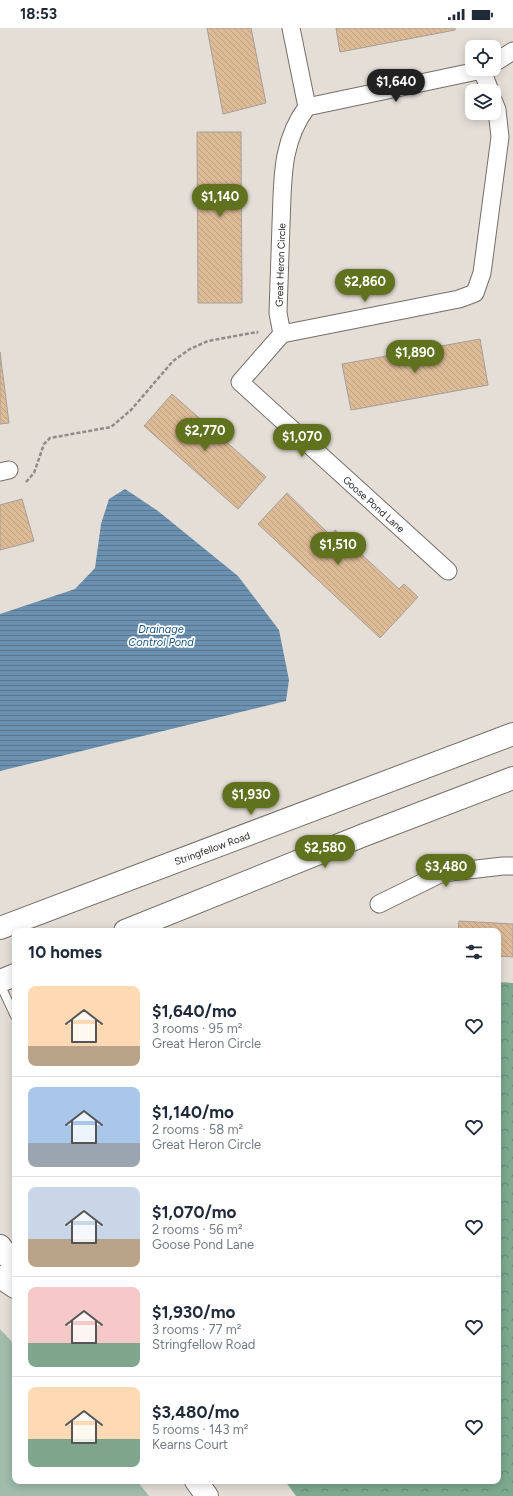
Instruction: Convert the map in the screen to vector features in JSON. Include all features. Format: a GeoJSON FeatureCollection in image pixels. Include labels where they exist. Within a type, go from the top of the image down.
{"type":"FeatureCollection","features":[{"type":"Feature","properties":{"kind":"main road","name":"Stringfellow Road"},"geometry":{"type":"LineString","coordinates":[[0,928],[513,734]]}},
{"type":"Feature","properties":{"kind":"main road"},"geometry":{"type":"LineString","coordinates":[[132,928],[364,835],[513,778]]}},
{"type":"Feature","properties":{"kind":"main road"},"geometry":{"type":"LineString","coordinates":[[0,980],[12,976]]}},
{"type":"Feature","properties":{"kind":"main road"},"geometry":{"type":"LineString","coordinates":[[0,1246],[12,1262]]}},
{"type":"Feature","properties":{"kind":"main road"},"geometry":{"type":"LineString","coordinates":[[0,1277],[12,1285]]}},
{"type":"Feature","properties":{"kind":"main road"},"geometry":{"type":"LineString","coordinates":[[198,1484],[207,1496]]}},
{"type":"Feature","properties":{"kind":"street"},"geometry":{"type":"LineString","coordinates":[[291,28],[307,107],[465,72]]}},
{"type":"Feature","properties":{"kind":"street"},"geometry":{"type":"LineString","coordinates":[[501,58],[513,51]]}},
{"type":"Feature","properties":{"kind":"street","name":"Great Heron Circle"},"geometry":{"type":"LineString","coordinates":[[277,339],[284,162],[291,137],[298,120],[307,107]]}},
{"type":"Feature","properties":{"kind":"street"},"geometry":{"type":"LineString","coordinates":[[277,339],[476,294],[482,273],[500,137],[498,120]]}},
{"type":"Feature","properties":{"kind":"street","name":"Goose Pond Lane"},"geometry":{"type":"LineString","coordinates":[[277,339],[240,382],[448,571]]}},
{"type":"Feature","properties":{"kind":"street"},"geometry":{"type":"LineString","coordinates":[[379,904],[442,873],[513,866]]}},
{"type":"Feature","properties":{"kind":"lane"},"geometry":{"type":"LineString","coordinates":[[0,984],[12,1010]]}},
{"type":"Feature","properties":{"kind":"path"},"geometry":{"type":"LineString","coordinates":[[26,482],[34,473],[44,444],[50,438],[111,427],[131,410],[173,361],[190,349],[208,341],[257,332],[277,339]]}},
{"type":"Feature","properties":{"kind":"green space"},"geometry":{"type":"Polygon","coordinates":[[[501,982],[513,983],[513,1496],[296,1496],[287,1484],[501,1484],[501,982]]]}},
{"type":"Feature","properties":{"kind":"green space"},"geometry":{"type":"Polygon","coordinates":[[[0,1329],[12,1342],[12,1484],[139,1484],[149,1496],[0,1496],[0,1329]]]}},
{"type":"Feature","properties":{"kind":"water","name":"Drainage Control Pond"},"geometry":{"type":"Polygon","coordinates":[[[125,489],[158,511],[238,576],[279,630],[289,680],[286,701],[0,771],[0,614],[75,589],[95,568],[101,524],[109,499],[125,489]]]}},
{"type":"Feature","properties":{"kind":"building"},"geometry":{"type":"Polygon","coordinates":[[[207,28],[251,28],[266,103],[223,114],[207,28]]]}},
{"type":"Feature","properties":{"kind":"building"},"geometry":{"type":"Polygon","coordinates":[[[336,28],[455,28],[455,30],[340,52],[336,28]]]}},
{"type":"Feature","properties":{"kind":"building"},"geometry":{"type":"Polygon","coordinates":[[[197,132],[241,132],[242,303],[198,303],[197,132]]]}},
{"type":"Feature","properties":{"kind":"building"},"geometry":{"type":"Polygon","coordinates":[[[480,339],[488,385],[351,410],[342,364],[480,339]]]}},
{"type":"Feature","properties":{"kind":"building"},"geometry":{"type":"Polygon","coordinates":[[[0,352],[9,423],[0,424],[0,352]]]}},
{"type":"Feature","properties":{"kind":"building"},"geometry":{"type":"Polygon","coordinates":[[[172,394],[266,477],[238,509],[144,426],[172,394]]]}},
{"type":"Feature","properties":{"kind":"building"},"geometry":{"type":"Polygon","coordinates":[[[287,493],[330,535],[335,530],[399,589],[404,584],[418,597],[380,638],[258,524],[287,493]]]}},
{"type":"Feature","properties":{"kind":"building"},"geometry":{"type":"Polygon","coordinates":[[[22,499],[34,541],[0,550],[0,505],[22,499]]]}},
{"type":"Feature","properties":{"kind":"building"},"geometry":{"type":"Polygon","coordinates":[[[459,921],[513,924],[513,957],[501,956],[501,928],[458,928],[459,921]]]}}]}
